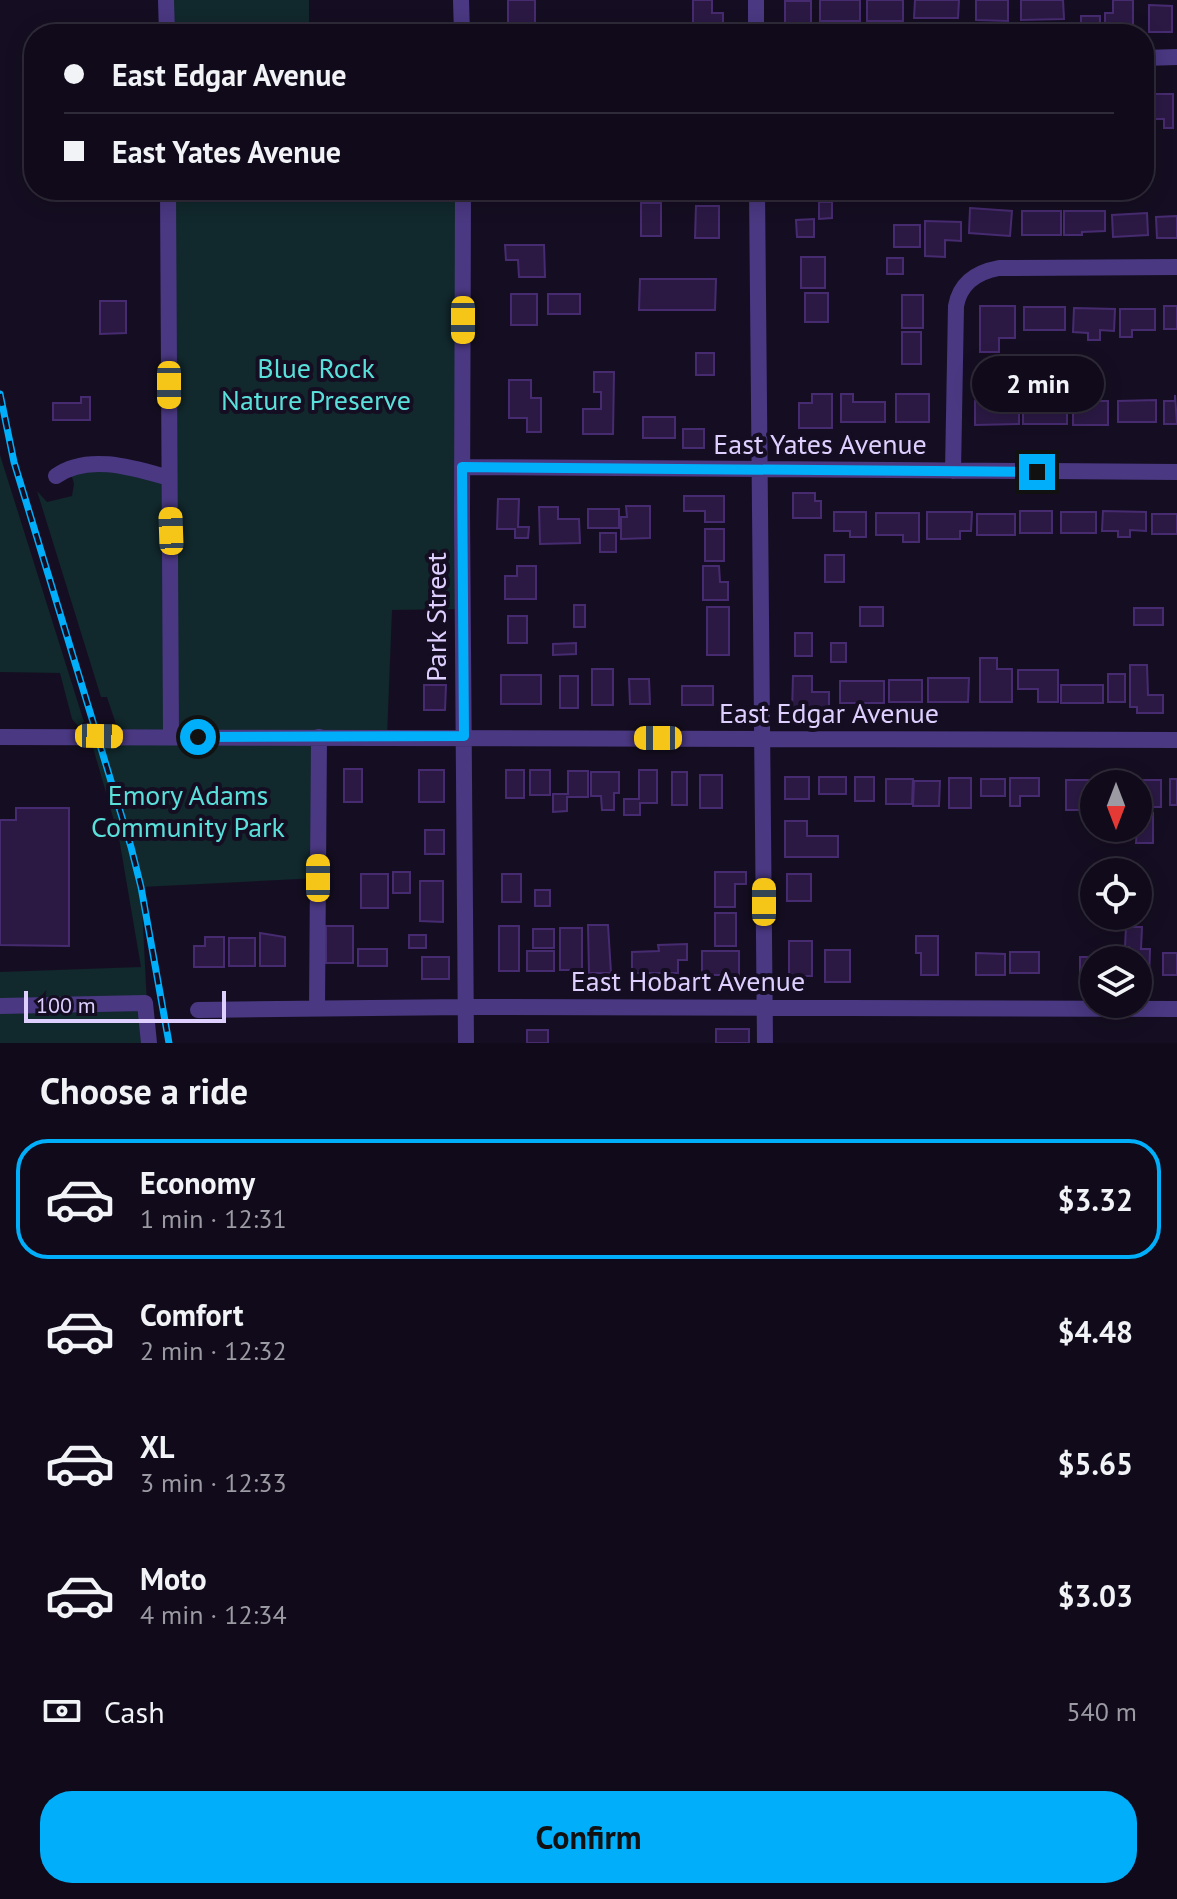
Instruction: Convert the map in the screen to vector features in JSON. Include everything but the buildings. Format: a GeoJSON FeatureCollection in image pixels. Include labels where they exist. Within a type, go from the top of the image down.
{"type":"FeatureCollection","features":[{"type":"Feature","properties":{"kind":"street"},"geometry":{"type":"LineString","coordinates":[[166,0],[167,24]]}},
{"type":"Feature","properties":{"kind":"street"},"geometry":{"type":"LineString","coordinates":[[461,0],[462,24]]}},
{"type":"Feature","properties":{"kind":"street"},"geometry":{"type":"LineString","coordinates":[[756,0],[756,24]]}},
{"type":"Feature","properties":{"kind":"street"},"geometry":{"type":"LineString","coordinates":[[1154,58],[1177,57]]}},
{"type":"Feature","properties":{"kind":"street"},"geometry":{"type":"LineString","coordinates":[[168,200],[171,736]]}},
{"type":"Feature","properties":{"kind":"street","name":"Park Street"},"geometry":{"type":"LineString","coordinates":[[463,200],[466,1043]]}},
{"type":"Feature","properties":{"kind":"street"},"geometry":{"type":"LineString","coordinates":[[757,200],[765,1043]]}},
{"type":"Feature","properties":{"kind":"street"},"geometry":{"type":"LineString","coordinates":[[953,471],[956,306],[958,295],[969,281],[986,270],[999,268],[1177,267]]}},
{"type":"Feature","properties":{"kind":"street"},"geometry":{"type":"LineString","coordinates":[[56,476],[69,466],[110,465],[133,467],[169,478]]}},
{"type":"Feature","properties":{"kind":"street","name":"East Yates Avenue"},"geometry":{"type":"LineString","coordinates":[[462,467],[1177,472]]}},
{"type":"Feature","properties":{"kind":"street","name":"East Edgar Avenue"},"geometry":{"type":"LineString","coordinates":[[0,737],[1177,740]]}},
{"type":"Feature","properties":{"kind":"street"},"geometry":{"type":"LineString","coordinates":[[317,1008],[319,737]]}},
{"type":"Feature","properties":{"kind":"street"},"geometry":{"type":"LineString","coordinates":[[0,1006],[145,1003],[149,1043]]}},
{"type":"Feature","properties":{"kind":"street","name":"East Hobart Avenue"},"geometry":{"type":"LineString","coordinates":[[198,1010],[466,1007],[1177,1009]]}},
{"type":"Feature","properties":{"kind":"green space"},"geometry":{"type":"Polygon","coordinates":[[[166,0],[309,0],[309,24],[167,24],[166,0]]]}},
{"type":"Feature","properties":{"kind":"green space","name":"Blue Rock Nature Preserve"},"geometry":{"type":"Polygon","coordinates":[[[168,200],[463,200],[462,609],[392,610],[387,737],[319,737],[318,878],[141,887],[149,1043],[0,1043],[0,972],[141,967],[119,838],[90,737],[120,736],[107,697],[101,697],[37,491],[47,502],[72,496],[74,484],[69,466],[169,478],[168,200]]]}},
{"type":"Feature","properties":{"kind":"green space"},"geometry":{"type":"Polygon","coordinates":[[[0,455],[84,722],[78,726],[72,719],[60,673],[0,672],[0,455]]]}},
{"type":"Feature","properties":{"kind":"railway"},"geometry":{"type":"LineString","coordinates":[[0,394],[14,462],[131,847],[169,1043]]}},
{"type":"Feature","properties":{"kind":"route"},"geometry":{"type":"LineString","coordinates":[[198,737],[464,736],[462,467],[1037,472]]}},
{"type":"Feature","properties":{"kind":"park label","name":"Emory Adams Community Park"},"geometry":{"type":"Point","coordinates":[188,811]}}]}
